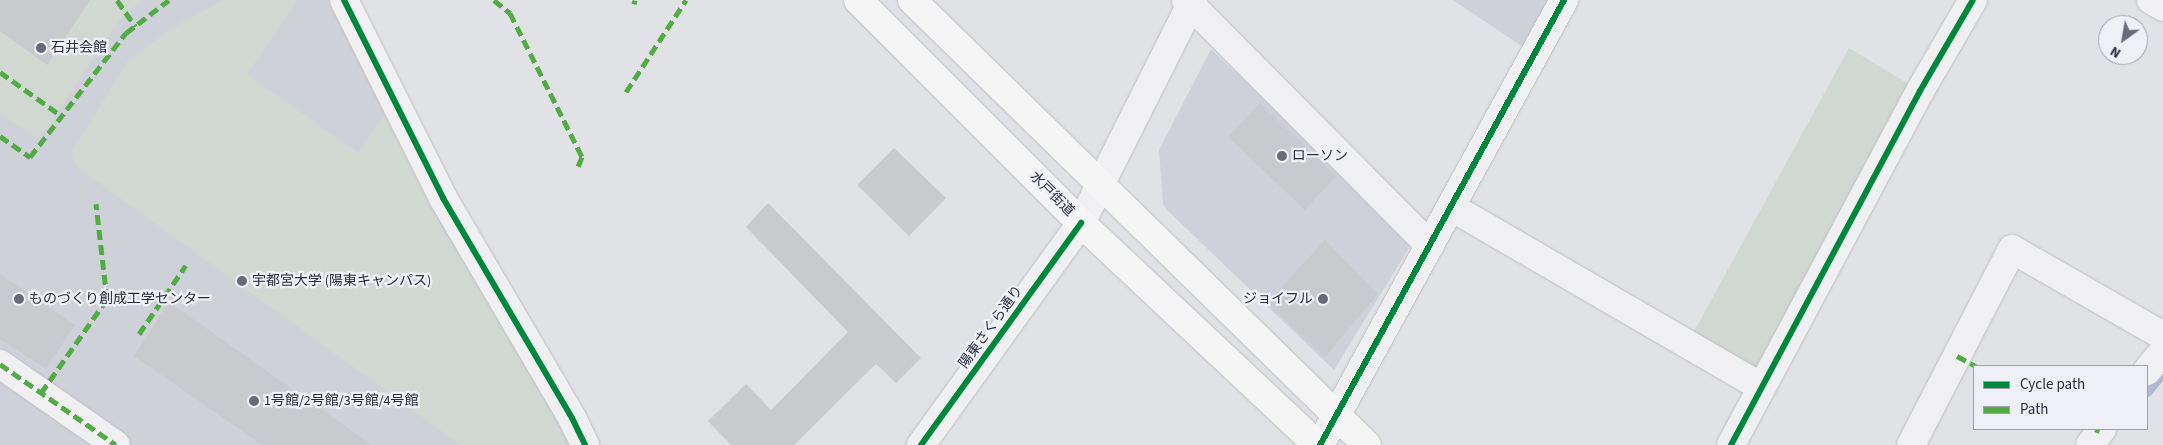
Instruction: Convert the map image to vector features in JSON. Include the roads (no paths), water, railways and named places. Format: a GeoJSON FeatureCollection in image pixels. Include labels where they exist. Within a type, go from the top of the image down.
{"type":"FeatureCollection","features":[{"type":"Feature","properties":{"kind":"highway","name":"水戸街道"},"geometry":{"type":"LineString","coordinates":[[858,0],[1081,223],[1318,445]]}},
{"type":"Feature","properties":{"kind":"highway"},"geometry":{"type":"LineString","coordinates":[[912,0],[1367,445]]}},
{"type":"Feature","properties":{"kind":"street"},"geometry":{"type":"LineString","coordinates":[[344,0],[443,198],[572,418],[585,445]]}},
{"type":"Feature","properties":{"kind":"street"},"geometry":{"type":"LineString","coordinates":[[1318,445],[1430,246],[1564,0]]}},
{"type":"Feature","properties":{"kind":"street"},"geometry":{"type":"LineString","coordinates":[[1731,445],[1920,91],[1973,0]]}},
{"type":"Feature","properties":{"kind":"street"},"geometry":{"type":"LineString","coordinates":[[2151,0],[2163,7]]}},
{"type":"Feature","properties":{"kind":"street"},"geometry":{"type":"LineString","coordinates":[[1190,1],[1430,246]]}},
{"type":"Feature","properties":{"kind":"street","name":"陽東さくら通り"},"geometry":{"type":"LineString","coordinates":[[921,445],[1081,223],[1101,186],[1190,1]]}},
{"type":"Feature","properties":{"kind":"street"},"geometry":{"type":"LineString","coordinates":[[1451,207],[1762,388]]}},
{"type":"Feature","properties":{"kind":"street"},"geometry":{"type":"LineString","coordinates":[[1911,445],[2012,249],[2163,336]]}},
{"type":"Feature","properties":{"kind":"street"},"geometry":{"type":"LineString","coordinates":[[2148,371],[2163,350]]}},
{"type":"Feature","properties":{"kind":"street"},"geometry":{"type":"LineString","coordinates":[[0,364],[116,445]]}},
{"type":"Feature","properties":{"kind":"street"},"geometry":{"type":"LineString","coordinates":[[2090,445],[2101,430]]}},
{"type":"Feature","properties":{"kind":"waterway"},"geometry":{"type":"LineString","coordinates":[[2148,391],[2163,373]]}},
{"type":"Feature","properties":{"kind":"place","name":"石井会館"},"geometry":{"type":"Point","coordinates":[41,48]}},
{"type":"Feature","properties":{"kind":"place","name":"ローソン"},"geometry":{"type":"Point","coordinates":[1282,156]}},
{"type":"Feature","properties":{"kind":"place","name":"宇都宮大学 (陽東キャンパス)"},"geometry":{"type":"Point","coordinates":[242,281]}},
{"type":"Feature","properties":{"kind":"place","name":"ものづくり創成工学センター"},"geometry":{"type":"Point","coordinates":[19,299]}},
{"type":"Feature","properties":{"kind":"place","name":"ジョイフル"},"geometry":{"type":"Point","coordinates":[1323,299]}},
{"type":"Feature","properties":{"kind":"place","name":"1号館/2号館/3号館/4号館"},"geometry":{"type":"Point","coordinates":[254,401]}}]}
